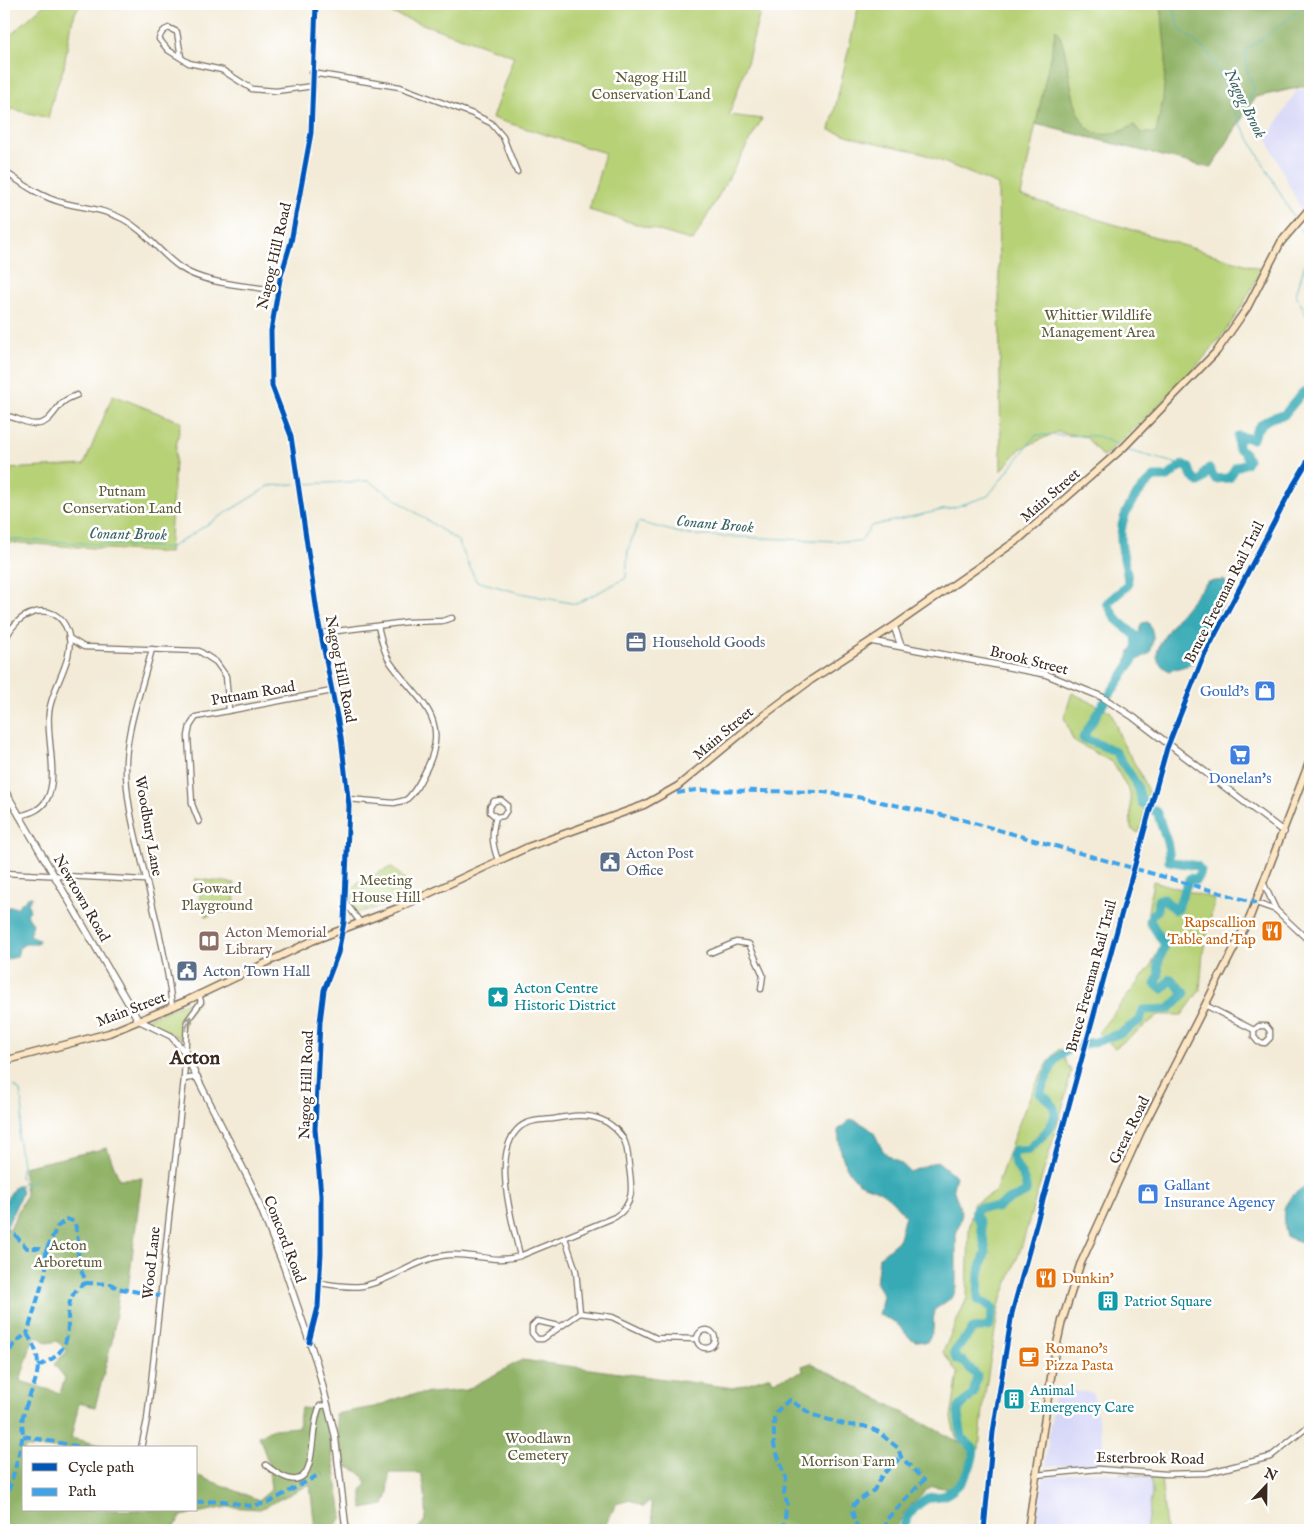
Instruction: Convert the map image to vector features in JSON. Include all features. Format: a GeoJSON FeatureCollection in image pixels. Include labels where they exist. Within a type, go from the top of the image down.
{"type":"FeatureCollection","features":[{"type":"Feature","properties":{"kind":"main road","name":"Main Street"},"geometry":{"type":"LineString","coordinates":[[4,1061],[109,1033],[172,1007],[341,930],[398,908],[528,846],[644,805],[678,786],[764,715],[812,680],[894,626],[1019,539],[1124,447],[1197,373],[1235,325],[1281,242],[1310,208]]}},
{"type":"Feature","properties":{"kind":"main road","name":"Great Road"},"geometry":{"type":"LineString","coordinates":[[1028,1530],[1054,1357],[1073,1284],[1086,1249],[1126,1164],[1256,903],[1310,760]]}},
{"type":"Feature","properties":{"kind":"street","name":"Nagog Hill Road"},"geometry":{"type":"LineString","coordinates":[[309,1342],[315,1326],[320,1284],[322,1195],[315,1129],[320,1022],[324,990],[338,953],[346,903],[350,824],[341,737],[321,633],[291,436],[272,386],[271,331],[278,291],[291,242],[312,133],[312,73],[316,4]]}},
{"type":"Feature","properties":{"kind":"street"},"geometry":{"type":"LineString","coordinates":[[181,57],[177,32],[169,28],[166,29],[162,32],[159,39],[168,50],[188,63],[222,70],[239,82],[258,91],[313,86]]}},
{"type":"Feature","properties":{"kind":"street"},"geometry":{"type":"LineString","coordinates":[[312,73],[400,87],[492,123],[503,138],[518,172]]}},
{"type":"Feature","properties":{"kind":"street"},"geometry":{"type":"LineString","coordinates":[[4,170],[23,185],[48,198],[111,214],[124,220],[151,240],[180,268],[194,275],[278,291]]}},
{"type":"Feature","properties":{"kind":"street"},"geometry":{"type":"LineString","coordinates":[[4,416],[41,424],[48,420],[64,401],[77,395]]}},
{"type":"Feature","properties":{"kind":"street"},"geometry":{"type":"LineString","coordinates":[[4,646],[12,625],[20,617],[38,611],[58,617],[64,624],[69,638],[68,655],[49,709],[48,729],[52,781],[50,793],[42,806],[33,812],[19,816]]}},
{"type":"Feature","properties":{"kind":"street"},"geometry":{"type":"LineString","coordinates":[[321,633],[442,621],[452,618]]}},
{"type":"Feature","properties":{"kind":"street"},"geometry":{"type":"LineString","coordinates":[[348,799],[394,803],[406,800],[416,790],[436,745],[436,733],[432,719],[415,691],[390,661],[378,626]]}},
{"type":"Feature","properties":{"kind":"street"},"geometry":{"type":"LineString","coordinates":[[894,626],[901,646]]}},
{"type":"Feature","properties":{"kind":"street"},"geometry":{"type":"LineString","coordinates":[[69,638],[84,647],[199,651],[216,662],[226,676],[229,710]]}},
{"type":"Feature","properties":{"kind":"street","name":"Brook Street"},"geometry":{"type":"LineString","coordinates":[[871,641],[1045,674],[1102,697],[1284,832]]}},
{"type":"Feature","properties":{"kind":"street","name":"Woodbury Lane"},"geometry":{"type":"LineString","coordinates":[[152,649],[126,758],[128,799],[172,1007]]}},
{"type":"Feature","properties":{"kind":"street","name":"Putnam Road"},"geometry":{"type":"LineString","coordinates":[[199,822],[192,804],[188,731],[196,717],[332,691]]}},
{"type":"Feature","properties":{"kind":"street","name":"Newtown Road"},"geometry":{"type":"LineString","coordinates":[[4,789],[138,1020]]}},
{"type":"Feature","properties":{"kind":"street"},"geometry":{"type":"LineString","coordinates":[[496,800],[501,800],[507,806],[506,813],[503,816],[496,817],[490,812],[491,805],[496,800]]}},
{"type":"Feature","properties":{"kind":"street"},"geometry":{"type":"LineString","coordinates":[[496,817],[491,833],[498,860]]}},
{"type":"Feature","properties":{"kind":"street"},"geometry":{"type":"LineString","coordinates":[[4,873],[145,880]]}},
{"type":"Feature","properties":{"kind":"street"},"geometry":{"type":"LineString","coordinates":[[1264,884],[1276,910],[1310,942]]}},
{"type":"Feature","properties":{"kind":"street"},"geometry":{"type":"LineString","coordinates":[[346,903],[360,922]]}},
{"type":"Feature","properties":{"kind":"street"},"geometry":{"type":"LineString","coordinates":[[1256,903],[1276,910]]}},
{"type":"Feature","properties":{"kind":"street"},"geometry":{"type":"LineString","coordinates":[[710,952],[736,942],[748,944],[763,975],[761,989]]}},
{"type":"Feature","properties":{"kind":"street","name":"Concord Road"},"geometry":{"type":"LineString","coordinates":[[186,1055],[184,1037],[187,1021],[201,1002],[199,994]]}},
{"type":"Feature","properties":{"kind":"street"},"geometry":{"type":"LineString","coordinates":[[1205,1005],[1254,1030]]}},
{"type":"Feature","properties":{"kind":"street","name":"Concord Road"},"geometry":{"type":"LineString","coordinates":[[138,1020],[164,1031],[178,1042],[198,1076],[252,1186],[284,1267],[329,1405],[335,1436],[346,1530]]}},
{"type":"Feature","properties":{"kind":"street"},"geometry":{"type":"LineString","coordinates":[[1261,1025],[1267,1027],[1271,1032],[1270,1038],[1265,1043],[1258,1042],[1254,1037],[1254,1030],[1261,1025]]}},
{"type":"Feature","properties":{"kind":"street","name":"Wood Lane"},"geometry":{"type":"LineString","coordinates":[[141,1446],[149,1403],[186,1055]]}},
{"type":"Feature","properties":{"kind":"street"},"geometry":{"type":"LineString","coordinates":[[184,1079],[198,1076]]}},
{"type":"Feature","properties":{"kind":"street"},"geometry":{"type":"LineString","coordinates":[[320,1284],[361,1286],[380,1281],[426,1260],[447,1255],[497,1259],[520,1256],[622,1213],[630,1201],[632,1191],[624,1140],[614,1127],[603,1120],[589,1115],[533,1121],[521,1127],[513,1135],[506,1158],[505,1179],[520,1256]]}},
{"type":"Feature","properties":{"kind":"street"},"geometry":{"type":"LineString","coordinates":[[565,1238],[576,1271],[580,1313]]}},
{"type":"Feature","properties":{"kind":"street"},"geometry":{"type":"LineString","coordinates":[[559,1326],[537,1321],[532,1326],[532,1333],[537,1339],[543,1339],[580,1313],[612,1318],[656,1338],[696,1339]]}},
{"type":"Feature","properties":{"kind":"street"},"geometry":{"type":"LineString","coordinates":[[705,1331],[712,1332],[716,1339],[714,1345],[710,1348],[700,1345],[696,1339],[698,1334],[705,1331]]}},
{"type":"Feature","properties":{"kind":"street"},"geometry":{"type":"LineString","coordinates":[[266,1465],[286,1478],[298,1478],[306,1473],[310,1464],[316,1415],[320,1406],[329,1405]]}},
{"type":"Feature","properties":{"kind":"street","name":"Esterbrook Road"},"geometry":{"type":"LineString","coordinates":[[1036,1475],[1098,1469],[1166,1474],[1209,1472],[1270,1457],[1310,1425]]}},
{"type":"Feature","properties":{"kind":"shaded area"},"geometry":{"type":"Polygon","coordinates":[[[1310,88],[1310,201],[1301,210],[1267,139],[1297,90],[1310,88]]]}},
{"type":"Feature","properties":{"kind":"shaded area"},"geometry":{"type":"Polygon","coordinates":[[[1055,1389],[1093,1393],[1107,1465],[1045,1466],[1055,1389]]]}},
{"type":"Feature","properties":{"kind":"shaded area"},"geometry":{"type":"Polygon","coordinates":[[[1088,1471],[1151,1477],[1152,1494],[1146,1530],[1035,1530],[1043,1478],[1088,1471]]]}},
{"type":"Feature","properties":{"kind":"green space"},"geometry":{"type":"Polygon","coordinates":[[[45,4],[81,4],[76,11],[70,28],[64,67],[48,118],[4,107],[4,41],[45,4]]]}},
{"type":"Feature","properties":{"kind":"green space","name":"Nagog Hill Conservation Land"},"geometry":{"type":"Polygon","coordinates":[[[365,4],[762,4],[747,63],[729,115],[762,119],[693,241],[589,210],[605,153],[492,118],[514,56],[365,4]]]}},
{"type":"Feature","properties":{"kind":"green space","name":"Whittier Wildlife Management Area"},"geometry":{"type":"Polygon","coordinates":[[[859,4],[1310,4],[1310,85],[1255,97],[1211,168],[1036,124],[1021,196],[1261,269],[1235,317],[1203,359],[1171,393],[1103,457],[1086,437],[1057,432],[1020,449],[1001,471],[998,185],[919,152],[863,140],[830,130],[859,4]]]}},
{"type":"Feature","properties":{"kind":"green space"},"geometry":{"type":"Polygon","coordinates":[[[1161,4],[1310,4],[1310,85],[1255,97],[1211,168],[1036,124],[1056,29],[1063,44],[1071,85],[1082,121],[1093,132],[1110,134],[1134,125],[1141,133],[1156,133],[1163,99],[1166,59],[1161,4]]]}},
{"type":"Feature","properties":{"kind":"green space","name":"Putnam Conservation Land"},"geometry":{"type":"Polygon","coordinates":[[[113,395],[181,422],[176,446],[169,553],[4,542],[4,469],[84,465],[113,395]]]}},
{"type":"Feature","properties":{"kind":"green space"},"geometry":{"type":"Polygon","coordinates":[[[1072,693],[1111,712],[1122,742],[1139,771],[1150,796],[1139,833],[1131,829],[1130,793],[1113,763],[1073,740],[1064,717],[1072,693]]]}},
{"type":"Feature","properties":{"kind":"green space","name":"Meeting House Hill"},"geometry":{"type":"Polygon","coordinates":[[[391,867],[404,878],[408,893],[396,903],[356,913],[350,905],[349,892],[357,883],[391,867]]]}},
{"type":"Feature","properties":{"kind":"green space","name":"Goward Playground"},"geometry":{"type":"Polygon","coordinates":[[[195,879],[234,883],[235,911],[220,912],[206,917],[195,879]]]}},
{"type":"Feature","properties":{"kind":"green space"},"geometry":{"type":"Polygon","coordinates":[[[1153,881],[1215,899],[1203,952],[1200,990],[1182,1015],[1159,1015],[1115,1048],[1098,1033],[1151,966],[1162,942],[1146,924],[1153,881]]]}},
{"type":"Feature","properties":{"kind":"green space"},"geometry":{"type":"Polygon","coordinates":[[[196,998],[198,1001],[186,1017],[181,1039],[154,1024],[141,1021],[196,998]]]}},
{"type":"Feature","properties":{"kind":"green space"},"geometry":{"type":"Polygon","coordinates":[[[1059,1049],[1071,1071],[1063,1106],[1021,1248],[999,1306],[984,1399],[979,1449],[956,1438],[951,1418],[958,1374],[943,1352],[967,1298],[969,1229],[973,1204],[995,1192],[1030,1096],[1039,1078],[1059,1049]]]}},
{"type":"Feature","properties":{"kind":"green space","name":"Acton Arboretum"},"geometry":{"type":"Polygon","coordinates":[[[107,1148],[119,1179],[142,1178],[128,1289],[119,1292],[112,1341],[95,1407],[79,1403],[71,1438],[105,1446],[22,1446],[22,1512],[198,1512],[198,1476],[259,1500],[271,1490],[268,1462],[259,1436],[273,1429],[298,1427],[301,1408],[323,1410],[327,1420],[342,1516],[338,1523],[315,1529],[310,1484],[260,1509],[228,1507],[181,1516],[173,1530],[133,1526],[120,1530],[4,1530],[4,1228],[9,1230],[26,1195],[23,1167],[107,1148]],[[37,1336],[33,1339],[20,1381],[60,1393],[65,1378],[54,1364],[67,1351],[57,1341],[47,1343],[37,1336]]]}},
{"type":"Feature","properties":{"kind":"green space","name":"Woodlawn Cemetery"},"geometry":{"type":"Polygon","coordinates":[[[522,1360],[733,1388],[771,1376],[773,1381],[803,1372],[802,1366],[811,1363],[972,1449],[964,1471],[950,1489],[932,1486],[915,1500],[906,1511],[896,1530],[654,1530],[651,1503],[649,1502],[644,1507],[630,1500],[616,1504],[603,1530],[416,1530],[426,1517],[425,1494],[420,1473],[389,1473],[388,1494],[384,1505],[362,1509],[362,1489],[367,1484],[358,1472],[343,1466],[335,1414],[374,1407],[408,1395],[466,1390],[522,1360]]]}},
{"type":"Feature","properties":{"kind":"green space"},"geometry":{"type":"Polygon","coordinates":[[[1120,1473],[1161,1477],[1166,1530],[1146,1530],[1152,1494],[1151,1477],[1120,1473]]]}},
{"type":"Feature","properties":{"kind":"water"},"geometry":{"type":"Polygon","coordinates":[[[1224,580],[1230,589],[1192,664],[1169,671],[1163,667],[1157,656],[1158,648],[1169,629],[1207,582],[1224,580]]]}},
{"type":"Feature","properties":{"kind":"water"},"geometry":{"type":"Polygon","coordinates":[[[1148,622],[1153,637],[1150,653],[1128,665],[1126,664],[1127,659],[1139,636],[1141,625],[1148,622]]]}},
{"type":"Feature","properties":{"kind":"water"},"geometry":{"type":"Polygon","coordinates":[[[29,896],[32,897],[28,904],[30,911],[27,914],[33,924],[29,935],[39,940],[38,944],[25,944],[19,948],[17,957],[7,959],[4,957],[4,907],[17,907],[29,896]]]}},
{"type":"Feature","properties":{"kind":"water"},"geometry":{"type":"Polygon","coordinates":[[[851,1119],[863,1124],[872,1131],[886,1154],[902,1164],[910,1172],[937,1161],[956,1176],[953,1188],[962,1214],[956,1235],[956,1287],[953,1297],[934,1310],[933,1331],[927,1342],[912,1339],[891,1320],[879,1315],[883,1295],[876,1284],[879,1257],[898,1241],[905,1216],[885,1195],[858,1182],[848,1170],[839,1143],[838,1130],[851,1119]]]}},
{"type":"Feature","properties":{"kind":"water"},"geometry":{"type":"Polygon","coordinates":[[[16,1185],[20,1185],[22,1193],[6,1228],[4,1227],[4,1203],[16,1185]]]}},
{"type":"Feature","properties":{"kind":"water"},"geometry":{"type":"Polygon","coordinates":[[[1305,1186],[1310,1188],[1310,1245],[1287,1237],[1284,1220],[1287,1202],[1305,1186]]]}},
{"type":"Feature","properties":{"kind":"waterway","name":"Nagog Brook"},"geometry":{"type":"LineString","coordinates":[[1173,4],[1179,28],[1209,54],[1224,82],[1232,108],[1294,218]]}},
{"type":"Feature","properties":{"kind":"waterway"},"geometry":{"type":"LineString","coordinates":[[1241,122],[1254,88],[1247,71],[1246,50],[1309,4]]}},
{"type":"Feature","properties":{"kind":"waterway","name":"Nagog Brook"},"geometry":{"type":"LineString","coordinates":[[1300,228],[1310,247],[1296,294],[1310,322]]}},
{"type":"Feature","properties":{"kind":"waterway"},"geometry":{"type":"LineString","coordinates":[[903,1530],[904,1525],[918,1505],[927,1499],[945,1495],[953,1490],[958,1486],[972,1462],[974,1449],[962,1438],[958,1414],[959,1408],[973,1394],[977,1376],[964,1362],[956,1359],[954,1352],[973,1329],[989,1327],[993,1308],[978,1300],[979,1273],[986,1251],[980,1223],[976,1216],[976,1209],[980,1207],[997,1208],[1004,1202],[1026,1192],[1025,1183],[1012,1155],[1015,1150],[1028,1150],[1043,1136],[1052,1123],[1055,1110],[1051,1103],[1040,1093],[1054,1061],[1072,1046],[1095,1042],[1121,1033],[1140,1020],[1143,1010],[1169,1009],[1185,993],[1171,979],[1163,989],[1155,984],[1159,976],[1158,963],[1165,945],[1150,921],[1152,914],[1157,911],[1158,900],[1163,898],[1175,910],[1178,909],[1190,878],[1196,880],[1201,871],[1197,866],[1169,861],[1169,849],[1158,813],[1142,803],[1137,785],[1115,751],[1083,738],[1099,710],[1137,654],[1136,636],[1116,619],[1107,603],[1128,585],[1121,544],[1123,520],[1130,504],[1147,483],[1154,477],[1168,477],[1182,465],[1189,468],[1192,477],[1199,482],[1204,478],[1205,472],[1209,468],[1215,479],[1229,478],[1236,467],[1246,463],[1248,460],[1244,452],[1238,448],[1238,436],[1253,439],[1257,429],[1264,422],[1273,417],[1284,415],[1303,392],[1310,390]]}},
{"type":"Feature","properties":{"kind":"waterway","name":"Conant Brook"},"geometry":{"type":"LineString","coordinates":[[303,484],[369,481],[458,541],[476,581],[520,593],[576,604],[626,578],[628,550],[638,522],[688,535],[860,542],[871,526],[955,507],[988,496],[1036,435],[1098,436],[1120,446]]}},
{"type":"Feature","properties":{"kind":"waterway","name":"Conant Brook"},"geometry":{"type":"LineString","coordinates":[[1126,450],[1182,465]]}},
{"type":"Feature","properties":{"kind":"waterway","name":"Conant Brook"},"geometry":{"type":"LineString","coordinates":[[4,539],[170,548],[269,486],[295,484]]}},
{"type":"Feature","properties":{"kind":"waterway"},"geometry":{"type":"LineString","coordinates":[[14,1086],[20,1091],[23,1111],[18,1138],[22,1164],[20,1178],[24,1182],[19,1186]]}},
{"type":"Feature","properties":{"kind":"waterway"},"geometry":{"type":"LineString","coordinates":[[22,1188],[34,1180],[36,1181]]}},
{"type":"Feature","properties":{"kind":"marked path"},"geometry":{"type":"LineString","coordinates":[[677,793],[696,790],[823,792],[857,797],[960,819],[1256,903]]}},
{"type":"Feature","properties":{"kind":"marked path"},"geometry":{"type":"LineString","coordinates":[[38,1366],[54,1357],[63,1347],[67,1337],[70,1303],[75,1292],[85,1283],[77,1262],[79,1247],[75,1222],[67,1219],[57,1227],[46,1251]]}},
{"type":"Feature","properties":{"kind":"marked path"},"geometry":{"type":"LineString","coordinates":[[4,1229],[15,1235],[27,1248],[40,1248],[46,1251],[46,1271],[27,1334]]}},
{"type":"Feature","properties":{"kind":"marked path"},"geometry":{"type":"LineString","coordinates":[[4,1256],[9,1231]]}},
{"type":"Feature","properties":{"kind":"marked path"},"geometry":{"type":"LineString","coordinates":[[85,1283],[111,1284],[117,1288],[160,1296]]}},
{"type":"Feature","properties":{"kind":"marked path"},"geometry":{"type":"LineString","coordinates":[[4,1361],[15,1342],[27,1334],[34,1346],[37,1357],[37,1376],[23,1416],[23,1436],[4,1510]]}},
{"type":"Feature","properties":{"kind":"marked path"},"geometry":{"type":"LineString","coordinates":[[783,1530],[787,1504],[784,1493],[786,1478],[774,1445],[774,1418],[776,1412],[789,1400],[813,1415],[847,1425],[864,1426],[877,1431],[898,1448],[901,1457],[924,1480],[887,1519],[885,1530]]}},
{"type":"Feature","properties":{"kind":"marked path"},"geometry":{"type":"LineString","coordinates":[[23,1436],[76,1446]]}},
{"type":"Feature","properties":{"kind":"marked path"},"geometry":{"type":"LineString","coordinates":[[858,1530],[852,1511],[854,1504],[874,1490],[882,1475],[901,1457]]}},
{"type":"Feature","properties":{"kind":"marked path"},"geometry":{"type":"LineString","coordinates":[[198,1502],[223,1501],[250,1506],[268,1503],[320,1474]]}},
{"type":"Feature","properties":{"kind":"cycle path"},"geometry":{"type":"LineString","coordinates":[[309,1342],[318,1307],[321,1253],[321,1195],[315,1129],[320,1022],[324,990],[338,953],[344,922],[349,806],[341,737],[318,619],[291,436],[272,386],[271,331],[280,279],[291,242],[311,133],[316,4]]}},
{"type":"Feature","properties":{"kind":"cycle path","name":"Bruce Freeman Rail Trail"},"geometry":{"type":"LineString","coordinates":[[984,1530],[993,1432],[1012,1313],[1167,748],[1202,660],[1310,457]]}},
{"type":"Feature","properties":{"kind":"place","name":"Household Goods"},"geometry":{"type":"Point","coordinates":[636,642]}},
{"type":"Feature","properties":{"kind":"place","name":"Gould's"},"geometry":{"type":"Point","coordinates":[1265,691]}},
{"type":"Feature","properties":{"kind":"place","name":"Donelan's"},"geometry":{"type":"Point","coordinates":[1240,755]}},
{"type":"Feature","properties":{"kind":"place","name":"Acton Post Office"},"geometry":{"type":"Point","coordinates":[610,862]}},
{"type":"Feature","properties":{"kind":"place","name":"Rapscallion Table and Tap"},"geometry":{"type":"Point","coordinates":[1272,931]}},
{"type":"Feature","properties":{"kind":"place","name":"Acton Memorial Library"},"geometry":{"type":"Point","coordinates":[209,941]}},
{"type":"Feature","properties":{"kind":"place","name":"Acton Town Hall"},"geometry":{"type":"Point","coordinates":[187,971]}},
{"type":"Feature","properties":{"kind":"place","name":"Acton Centre Historic District"},"geometry":{"type":"Point","coordinates":[498,997]}},
{"type":"Feature","properties":{"kind":"place","name":"Gallant Insurance Agency"},"geometry":{"type":"Point","coordinates":[1148,1194]}},
{"type":"Feature","properties":{"kind":"place","name":"Dunkin'"},"geometry":{"type":"Point","coordinates":[1046,1278]}},
{"type":"Feature","properties":{"kind":"place","name":"Patriot Square"},"geometry":{"type":"Point","coordinates":[1108,1301]}},
{"type":"Feature","properties":{"kind":"place","name":"Romano's Pizza Pasta"},"geometry":{"type":"Point","coordinates":[1029,1357]}},
{"type":"Feature","properties":{"kind":"place","name":"Animal Emergency Care"},"geometry":{"type":"Point","coordinates":[1014,1399]}},
{"type":"Feature","properties":{"kind":"district","name":"Acton"},"geometry":{"type":"Point","coordinates":[195,1057]}},
{"type":"Feature","properties":{"kind":"park label","name":"Morrison Farm"},"geometry":{"type":"Point","coordinates":[848,1461]}}]}
